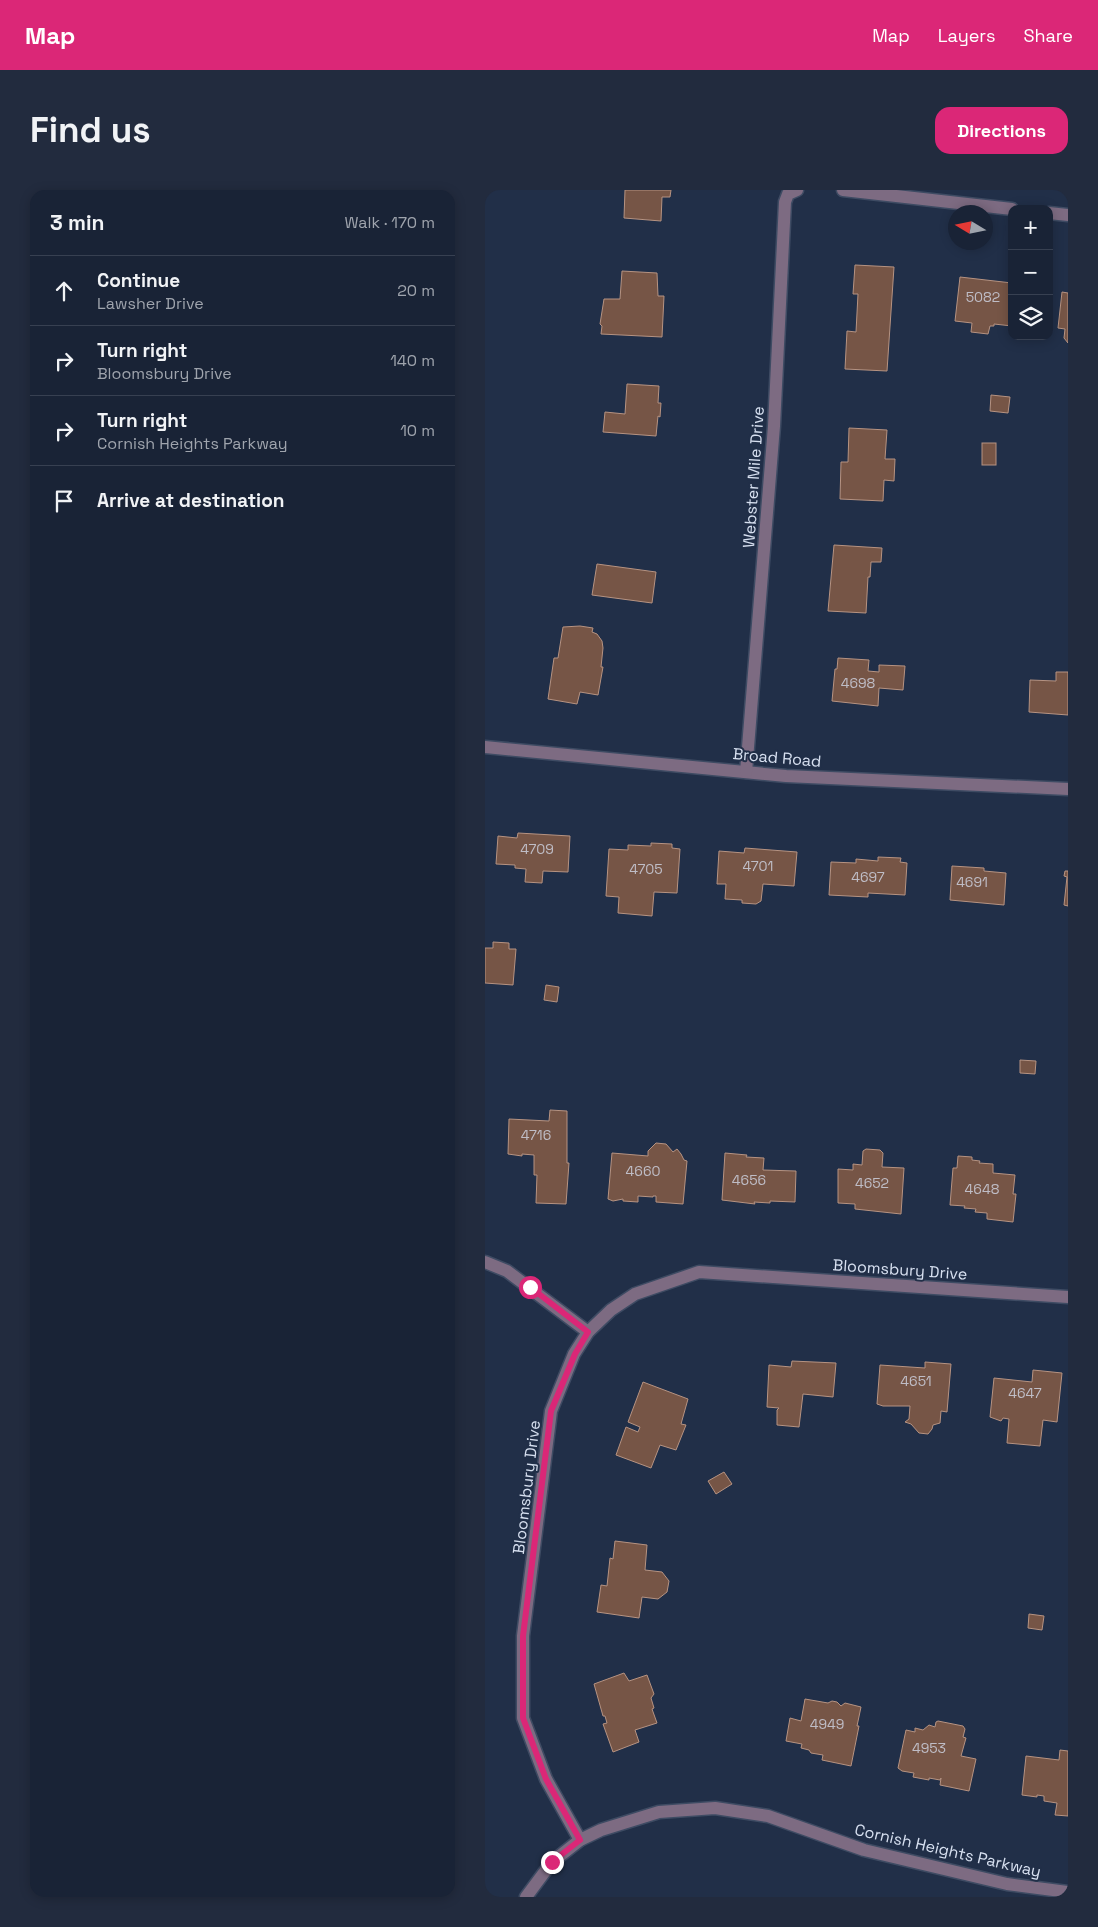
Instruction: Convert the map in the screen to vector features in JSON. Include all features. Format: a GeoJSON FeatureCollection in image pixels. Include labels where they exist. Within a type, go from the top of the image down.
{"type":"FeatureCollection","features":[{"type":"Feature","properties":{"kind":"street","name":"Webster Mile Drive"},"geometry":{"type":"LineString","coordinates":[[747,772],[774,426],[785,202],[789,194],[797,190]]}},
{"type":"Feature","properties":{"kind":"street"},"geometry":{"type":"LineString","coordinates":[[843,190],[1008,209]]}},
{"type":"Feature","properties":{"kind":"street"},"geometry":{"type":"LineString","coordinates":[[1053,213],[1068,215]]}},
{"type":"Feature","properties":{"kind":"street","name":"Broad Road"},"geometry":{"type":"LineString","coordinates":[[485,747],[786,776],[1068,789]]}},
{"type":"Feature","properties":{"kind":"street"},"geometry":{"type":"LineString","coordinates":[[485,1262],[507,1271],[588,1332]]}},
{"type":"Feature","properties":{"kind":"street","name":"Bloomsbury Drive"},"geometry":{"type":"LineString","coordinates":[[580,1840],[546,1779],[523,1718],[523,1636],[551,1411],[575,1354],[588,1332],[611,1310],[635,1294],[699,1272],[1068,1297]]}},
{"type":"Feature","properties":{"kind":"street","name":"Cornish Heights Parkway"},"geometry":{"type":"LineString","coordinates":[[527,1897],[552,1862],[580,1840],[601,1830],[659,1812],[715,1808],[768,1816],[864,1850],[1007,1884],[1068,1892]]}},
{"type":"Feature","properties":{"kind":"building"},"geometry":{"type":"Polygon","coordinates":[[[625,190],[671,190],[670,197],[662,197],[661,221],[624,218],[625,190]]]}},
{"type":"Feature","properties":{"kind":"building"},"geometry":{"type":"Polygon","coordinates":[[[855,265],[894,267],[887,371],[845,369],[847,331],[856,332],[858,294],[853,294],[855,265]]]}},
{"type":"Feature","properties":{"kind":"building"},"geometry":{"type":"Polygon","coordinates":[[[622,271],[657,273],[658,296],[664,296],[662,337],[601,334],[602,326],[600,324],[604,299],[620,299],[622,271]]]}},
{"type":"Feature","properties":{"kind":"building"},"geometry":{"type":"Polygon","coordinates":[[[960,277],[1008,283],[1008,326],[994,324],[994,326],[990,326],[988,334],[971,332],[972,323],[955,321],[960,277]]]}},
{"type":"Feature","properties":{"kind":"building"},"geometry":{"type":"Polygon","coordinates":[[[1062,292],[1068,293],[1068,343],[1064,338],[1065,329],[1058,328],[1062,292]]]}},
{"type":"Feature","properties":{"kind":"building"},"geometry":{"type":"Polygon","coordinates":[[[627,384],[659,386],[658,403],[661,403],[656,436],[603,432],[605,412],[625,414],[627,384]]]}},
{"type":"Feature","properties":{"kind":"building"},"geometry":{"type":"Polygon","coordinates":[[[991,395],[1010,397],[1008,413],[990,411],[991,395]]]}},
{"type":"Feature","properties":{"kind":"building"},"geometry":{"type":"Polygon","coordinates":[[[849,428],[887,430],[885,459],[895,459],[894,481],[884,480],[883,501],[840,499],[841,462],[848,462],[849,428]]]}},
{"type":"Feature","properties":{"kind":"building"},"geometry":{"type":"Polygon","coordinates":[[[982,443],[996,443],[996,465],[982,465],[982,443]]]}},
{"type":"Feature","properties":{"kind":"building"},"geometry":{"type":"Polygon","coordinates":[[[834,545],[882,548],[881,562],[871,562],[870,577],[868,577],[866,613],[828,611],[834,545]]]}},
{"type":"Feature","properties":{"kind":"building"},"geometry":{"type":"Polygon","coordinates":[[[597,564],[656,572],[652,603],[592,595],[597,564]]]}},
{"type":"Feature","properties":{"kind":"building"},"geometry":{"type":"Polygon","coordinates":[[[580,626],[593,628],[592,632],[597,634],[602,641],[601,667],[603,667],[598,695],[580,692],[577,704],[548,699],[554,658],[558,658],[563,627],[580,626]]]}},
{"type":"Feature","properties":{"kind":"building"},"geometry":{"type":"Polygon","coordinates":[[[838,658],[869,660],[868,671],[879,672],[879,665],[905,666],[903,690],[879,688],[878,706],[832,701],[838,658]]]}},
{"type":"Feature","properties":{"kind":"building"},"geometry":{"type":"Polygon","coordinates":[[[1056,672],[1068,672],[1068,715],[1029,712],[1030,680],[1056,681],[1056,672]]]}},
{"type":"Feature","properties":{"kind":"building"},"geometry":{"type":"Polygon","coordinates":[[[518,833],[570,836],[568,872],[543,871],[542,883],[525,882],[526,869],[515,868],[515,865],[496,864],[498,836],[517,838],[518,833]]]}},
{"type":"Feature","properties":{"kind":"building"},"geometry":{"type":"Polygon","coordinates":[[[651,843],[672,844],[672,848],[680,849],[677,893],[654,892],[652,916],[618,913],[619,897],[606,896],[609,849],[628,850],[628,845],[651,846],[651,843]]]}},
{"type":"Feature","properties":{"kind":"building"},"geometry":{"type":"Polygon","coordinates":[[[745,848],[797,852],[794,886],[763,884],[761,901],[756,904],[742,903],[742,900],[725,899],[726,884],[717,884],[719,851],[744,853],[745,848]]]}},
{"type":"Feature","properties":{"kind":"building"},"geometry":{"type":"Polygon","coordinates":[[[878,857],[901,858],[900,862],[907,863],[905,895],[868,893],[868,897],[829,895],[831,862],[856,863],[856,859],[878,861],[878,857]]]}},
{"type":"Feature","properties":{"kind":"building"},"geometry":{"type":"Polygon","coordinates":[[[952,866],[984,868],[984,871],[1006,873],[1004,905],[950,900],[952,866]]]}},
{"type":"Feature","properties":{"kind":"building"},"geometry":{"type":"Polygon","coordinates":[[[1065,871],[1068,871],[1068,906],[1064,905],[1067,877],[1064,876],[1065,871]]]}},
{"type":"Feature","properties":{"kind":"building"},"geometry":{"type":"Polygon","coordinates":[[[493,942],[509,943],[509,949],[516,949],[513,985],[485,983],[485,948],[493,948],[493,942]]]}},
{"type":"Feature","properties":{"kind":"building"},"geometry":{"type":"Polygon","coordinates":[[[546,985],[559,987],[557,1002],[544,1000],[546,985]]]}},
{"type":"Feature","properties":{"kind":"building"},"geometry":{"type":"Polygon","coordinates":[[[1020,1060],[1036,1061],[1035,1074],[1020,1073],[1020,1060]]]}},
{"type":"Feature","properties":{"kind":"building"},"geometry":{"type":"Polygon","coordinates":[[[550,1110],[567,1111],[567,1163],[569,1163],[566,1204],[536,1203],[537,1175],[534,1175],[534,1155],[508,1154],[509,1119],[549,1121],[550,1110]]]}},
{"type":"Feature","properties":{"kind":"building"},"geometry":{"type":"Polygon","coordinates":[[[656,1143],[666,1144],[673,1152],[677,1149],[684,1160],[687,1161],[683,1204],[656,1202],[656,1196],[638,1196],[638,1202],[608,1199],[612,1153],[648,1156],[648,1151],[656,1143]]]}},
{"type":"Feature","properties":{"kind":"building"},"geometry":{"type":"Polygon","coordinates":[[[866,1149],[880,1150],[883,1153],[882,1167],[904,1168],[901,1214],[855,1209],[855,1204],[838,1203],[838,1169],[853,1170],[853,1164],[862,1165],[863,1151],[866,1149]]]}},
{"type":"Feature","properties":{"kind":"building"},"geometry":{"type":"Polygon","coordinates":[[[725,1153],[764,1158],[763,1170],[796,1171],[795,1202],[770,1201],[770,1203],[754,1202],[755,1204],[722,1200],[725,1153]]]}},
{"type":"Feature","properties":{"kind":"building"},"geometry":{"type":"Polygon","coordinates":[[[958,1156],[972,1157],[972,1160],[980,1161],[979,1163],[993,1164],[993,1173],[1015,1175],[1013,1194],[1016,1194],[1013,1222],[987,1219],[987,1213],[975,1212],[976,1209],[964,1208],[965,1206],[950,1205],[953,1168],[957,1168],[958,1156]]]}},
{"type":"Feature","properties":{"kind":"building"},"geometry":{"type":"Polygon","coordinates":[[[792,1361],[836,1363],[833,1397],[803,1394],[799,1427],[777,1425],[777,1410],[779,1408],[767,1407],[769,1365],[791,1367],[792,1361]]]}},
{"type":"Feature","properties":{"kind":"building"},"geometry":{"type":"Polygon","coordinates":[[[925,1362],[951,1364],[947,1412],[941,1411],[940,1423],[933,1425],[928,1434],[919,1433],[911,1424],[905,1422],[909,1419],[910,1406],[883,1406],[877,1404],[880,1365],[925,1368],[925,1362]]]}},
{"type":"Feature","properties":{"kind":"building"},"geometry":{"type":"Polygon","coordinates":[[[1033,1370],[1062,1373],[1057,1422],[1043,1420],[1040,1446],[1007,1443],[1009,1419],[1003,1418],[1001,1421],[990,1417],[994,1378],[1032,1382],[1033,1370]]]}},
{"type":"Feature","properties":{"kind":"building"},"geometry":{"type":"Polygon","coordinates":[[[643,1382],[688,1399],[681,1424],[686,1425],[676,1450],[660,1445],[651,1468],[616,1455],[626,1427],[638,1432],[640,1427],[628,1422],[643,1382]]]}},
{"type":"Feature","properties":{"kind":"building"},"geometry":{"type":"Polygon","coordinates":[[[724,1472],[732,1484],[716,1494],[708,1481],[724,1472]]]}},
{"type":"Feature","properties":{"kind":"building"},"geometry":{"type":"Polygon","coordinates":[[[615,1541],[647,1545],[645,1570],[662,1572],[669,1581],[667,1592],[658,1599],[642,1597],[639,1618],[597,1612],[601,1585],[607,1586],[610,1558],[613,1559],[615,1541]]]}},
{"type":"Feature","properties":{"kind":"building"},"geometry":{"type":"Polygon","coordinates":[[[1029,1614],[1044,1616],[1042,1630],[1028,1628],[1029,1614]]]}},
{"type":"Feature","properties":{"kind":"building"},"geometry":{"type":"Polygon","coordinates":[[[624,1673],[629,1681],[647,1675],[654,1694],[651,1698],[654,1708],[652,1709],[657,1723],[635,1730],[639,1742],[613,1752],[603,1724],[607,1723],[605,1716],[603,1716],[594,1684],[624,1673]]]}},
{"type":"Feature","properties":{"kind":"building"},"geometry":{"type":"Polygon","coordinates":[[[805,1699],[828,1703],[832,1701],[837,1702],[841,1706],[845,1703],[861,1707],[851,1766],[822,1760],[823,1755],[811,1753],[809,1750],[801,1748],[802,1744],[786,1741],[790,1718],[801,1721],[805,1699]]]}},
{"type":"Feature","properties":{"kind":"building"},"geometry":{"type":"Polygon","coordinates":[[[938,1721],[963,1726],[965,1729],[963,1737],[966,1738],[961,1756],[976,1759],[969,1791],[940,1785],[941,1778],[940,1780],[929,1778],[929,1780],[913,1777],[914,1773],[902,1771],[898,1768],[906,1730],[915,1732],[915,1728],[923,1730],[929,1725],[935,1727],[938,1721]]]}},
{"type":"Feature","properties":{"kind":"building"},"geometry":{"type":"Polygon","coordinates":[[[1060,1750],[1068,1751],[1068,1816],[1055,1815],[1057,1803],[1044,1801],[1044,1796],[1022,1795],[1026,1756],[1059,1760],[1060,1750]]]}},
{"type":"Feature","properties":{"kind":"route"},"geometry":{"type":"LineString","coordinates":[[530,1287],[588,1332],[575,1354],[551,1411],[523,1636],[523,1718],[546,1779],[580,1840],[552,1862]]}}]}
